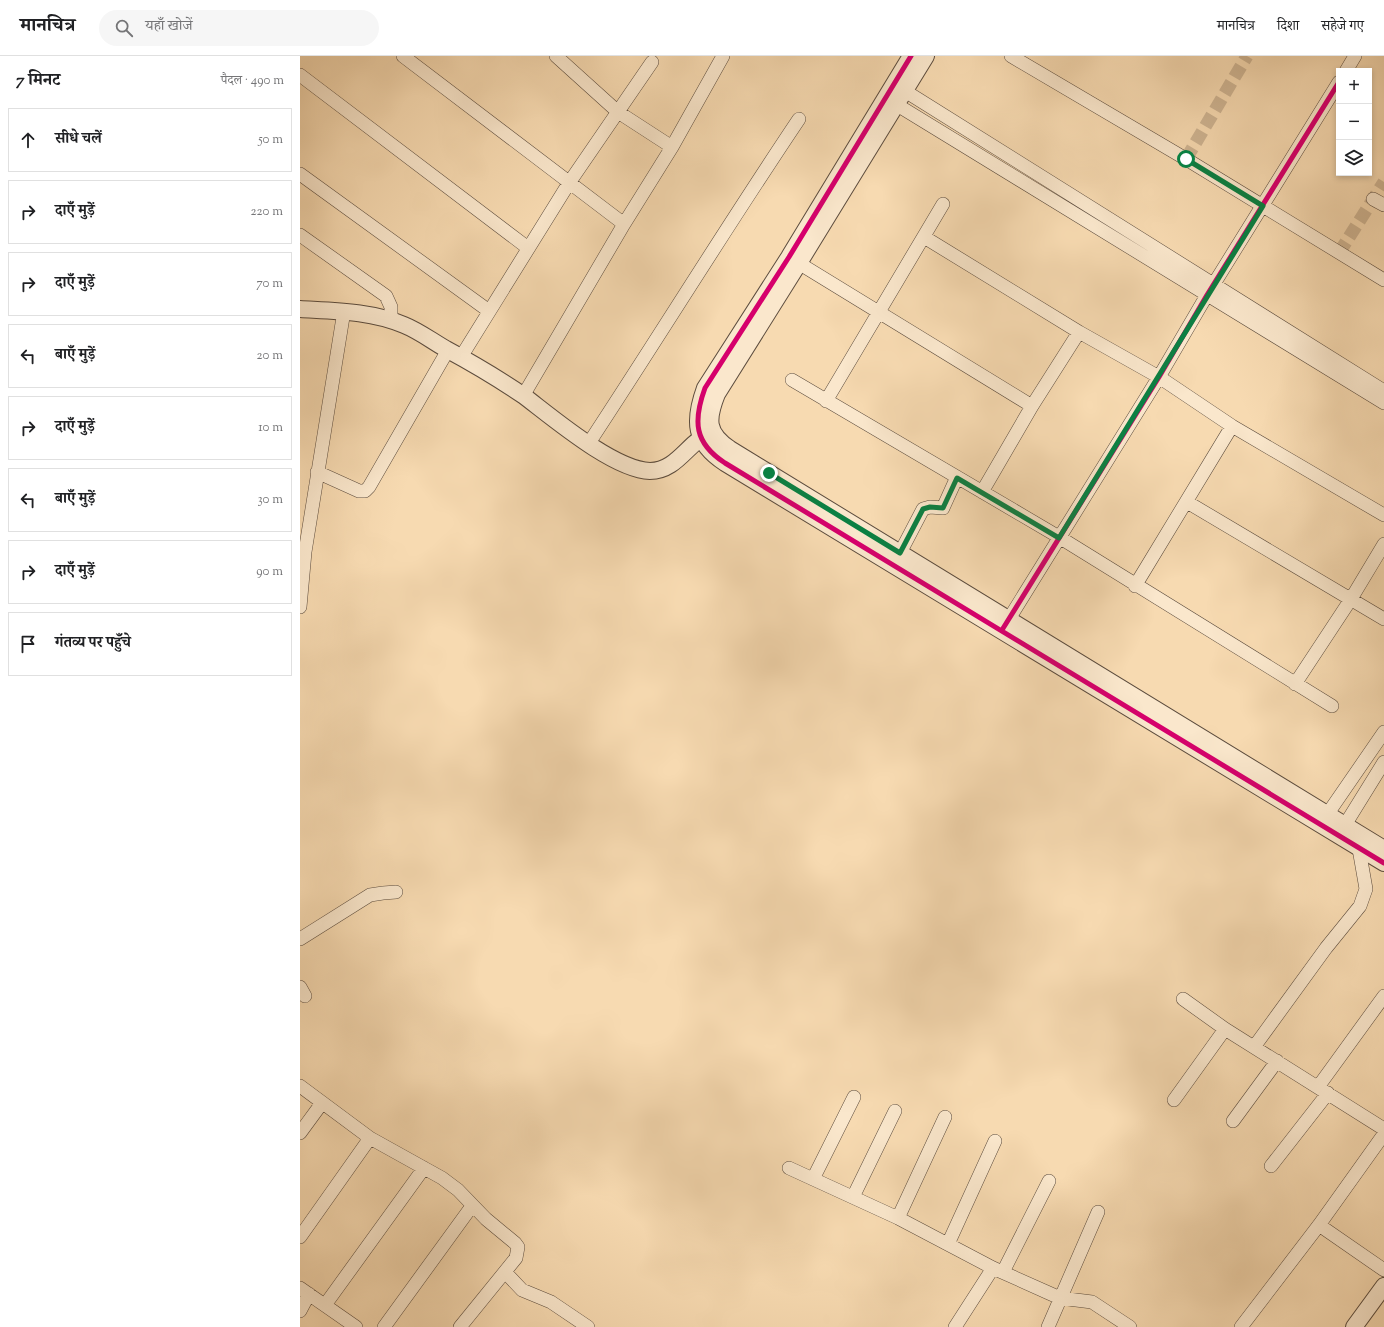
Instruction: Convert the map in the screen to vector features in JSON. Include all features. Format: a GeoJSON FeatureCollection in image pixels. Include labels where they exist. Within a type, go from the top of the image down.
{"type":"FeatureCollection","features":[{"type":"Feature","properties":{"kind":"street"},"geometry":{"type":"LineString","coordinates":[[403,56],[624,224]]}},
{"type":"Feature","properties":{"kind":"street"},"geometry":{"type":"LineString","coordinates":[[556,56],[618,112],[672,147]]}},
{"type":"Feature","properties":{"kind":"street"},"geometry":{"type":"LineString","coordinates":[[523,396],[624,224],[672,147],[723,56]]}},
{"type":"Feature","properties":{"kind":"street"},"geometry":{"type":"LineString","coordinates":[[900,87],[911,56]]}},
{"type":"Feature","properties":{"kind":"street"},"geometry":{"type":"LineString","coordinates":[[926,56],[900,87],[891,101],[794,260],[717,394],[712,407],[706,435],[707,448],[720,459],[1005,625],[1325,819],[1362,843],[1384,863]]}},
{"type":"Feature","properties":{"kind":"street"},"geometry":{"type":"LineString","coordinates":[[1011,56],[1032,61],[1384,280]]}},
{"type":"Feature","properties":{"kind":"street"},"geometry":{"type":"LineString","coordinates":[[1348,68],[1355,56]]}},
{"type":"Feature","properties":{"kind":"street"},"geometry":{"type":"LineString","coordinates":[[317,472],[359,491],[365,491],[369,487],[454,353],[489,311],[569,183],[652,62]]}},
{"type":"Feature","properties":{"kind":"street"},"geometry":{"type":"LineString","coordinates":[[300,75],[528,248]]}},
{"type":"Feature","properties":{"kind":"street"},"geometry":{"type":"LineString","coordinates":[[900,87],[1384,402]]}},
{"type":"Feature","properties":{"kind":"street"},"geometry":{"type":"LineString","coordinates":[[1005,625],[1159,377],[1336,87]]}},
{"type":"Feature","properties":{"kind":"street"},"geometry":{"type":"LineString","coordinates":[[891,101],[1384,391]]}},
{"type":"Feature","properties":{"kind":"street"},"geometry":{"type":"LineString","coordinates":[[589,443],[728,226],[799,119]]}},
{"type":"Feature","properties":{"kind":"street"},"geometry":{"type":"LineString","coordinates":[[300,174],[489,311]]}},
{"type":"Feature","properties":{"kind":"street"},"geometry":{"type":"LineString","coordinates":[[826,401],[943,204]]}},
{"type":"Feature","properties":{"kind":"street"},"geometry":{"type":"LineString","coordinates":[[300,235],[386,296],[391,307],[391,320]]}},
{"type":"Feature","properties":{"kind":"street"},"geometry":{"type":"LineString","coordinates":[[924,237],[1079,332],[1159,377],[1232,426],[1384,515]]}},
{"type":"Feature","properties":{"kind":"street"},"geometry":{"type":"LineString","coordinates":[[794,260],[1032,406]]}},
{"type":"Feature","properties":{"kind":"street"},"geometry":{"type":"LineString","coordinates":[[300,309],[344,311],[380,316],[405,325],[454,353],[523,396],[556,422],[622,464],[650,471],[666,468],[706,435]]}},
{"type":"Feature","properties":{"kind":"street"},"geometry":{"type":"LineString","coordinates":[[300,607],[305,552],[344,311]]}},
{"type":"Feature","properties":{"kind":"street"},"geometry":{"type":"LineString","coordinates":[[982,492],[1032,406],[1079,332]]}},
{"type":"Feature","properties":{"kind":"street"},"geometry":{"type":"LineString","coordinates":[[792,380],[1059,538],[1332,706]]}},
{"type":"Feature","properties":{"kind":"street"},"geometry":{"type":"LineString","coordinates":[[1135,586],[1188,502],[1232,426]]}},
{"type":"Feature","properties":{"kind":"street"},"geometry":{"type":"LineString","coordinates":[[706,435],[719,441],[900,553],[1005,625]]}},
{"type":"Feature","properties":{"kind":"street"},"geometry":{"type":"LineString","coordinates":[[900,553],[923,509],[930,507],[943,508],[957,478]]}},
{"type":"Feature","properties":{"kind":"street"},"geometry":{"type":"LineString","coordinates":[[1188,502],[1384,618]]}},
{"type":"Feature","properties":{"kind":"street"},"geometry":{"type":"LineString","coordinates":[[1295,684],[1351,599],[1384,544]]}},
{"type":"Feature","properties":{"kind":"street"},"geometry":{"type":"LineString","coordinates":[[1325,819],[1384,732]]}},
{"type":"Feature","properties":{"kind":"street"},"geometry":{"type":"LineString","coordinates":[[1342,830],[1384,762]]}},
{"type":"Feature","properties":{"kind":"street"},"geometry":{"type":"LineString","coordinates":[[1362,843],[1384,849]]}},
{"type":"Feature","properties":{"kind":"street"},"geometry":{"type":"LineString","coordinates":[[1254,1047],[1326,948],[1360,906],[1366,889],[1362,843]]}},
{"type":"Feature","properties":{"kind":"street"},"geometry":{"type":"LineString","coordinates":[[300,939],[370,895],[382,892],[396,892]]}},
{"type":"Feature","properties":{"kind":"street"},"geometry":{"type":"LineString","coordinates":[[1271,1166],[1323,1090],[1384,996]]}},
{"type":"Feature","properties":{"kind":"street"},"geometry":{"type":"LineString","coordinates":[[1183,999],[1254,1047],[1384,1129]]}},
{"type":"Feature","properties":{"kind":"street"},"geometry":{"type":"LineString","coordinates":[[1174,1100],[1226,1028]]}},
{"type":"Feature","properties":{"kind":"street"},"geometry":{"type":"LineString","coordinates":[[1233,1121],[1277,1061]]}},
{"type":"Feature","properties":{"kind":"street"},"geometry":{"type":"LineString","coordinates":[[300,1086],[370,1138],[442,1178],[458,1190],[472,1206],[518,1247],[516,1258],[462,1326]]}},
{"type":"Feature","properties":{"kind":"street"},"geometry":{"type":"LineString","coordinates":[[813,1179],[854,1097]]}},
{"type":"Feature","properties":{"kind":"street"},"geometry":{"type":"LineString","coordinates":[[300,1133],[322,1103]]}},
{"type":"Feature","properties":{"kind":"street"},"geometry":{"type":"LineString","coordinates":[[853,1198],[895,1111]]}},
{"type":"Feature","properties":{"kind":"street"},"geometry":{"type":"LineString","coordinates":[[898,1218],[946,1117]]}},
{"type":"Feature","properties":{"kind":"street"},"geometry":{"type":"LineString","coordinates":[[1241,1327],[1319,1225],[1384,1134]]}},
{"type":"Feature","properties":{"kind":"street"},"geometry":{"type":"LineString","coordinates":[[300,1237],[370,1138]]}},
{"type":"Feature","properties":{"kind":"street"},"geometry":{"type":"LineString","coordinates":[[948,1244],[995,1141]]}},
{"type":"Feature","properties":{"kind":"street"},"geometry":{"type":"LineString","coordinates":[[325,1305],[424,1168]]}},
{"type":"Feature","properties":{"kind":"street"},"geometry":{"type":"LineString","coordinates":[[789,1168],[898,1218],[998,1270],[1060,1298],[1092,1302],[1130,1327]]}},
{"type":"Feature","properties":{"kind":"street"},"geometry":{"type":"LineString","coordinates":[[955,1327],[998,1270],[1049,1181]]}},
{"type":"Feature","properties":{"kind":"street"},"geometry":{"type":"LineString","coordinates":[[384,1327],[472,1206]]}},
{"type":"Feature","properties":{"kind":"street"},"geometry":{"type":"LineString","coordinates":[[1048,1327],[1098,1212]]}},
{"type":"Feature","properties":{"kind":"street"},"geometry":{"type":"LineString","coordinates":[[1319,1225],[1384,1270]]}},
{"type":"Feature","properties":{"kind":"street"},"geometry":{"type":"LineString","coordinates":[[505,1272],[522,1290],[551,1302],[588,1327]]}},
{"type":"Feature","properties":{"kind":"street"},"geometry":{"type":"LineString","coordinates":[[1354,1327],[1384,1286]]}},
{"type":"Feature","properties":{"kind":"street"},"geometry":{"type":"LineString","coordinates":[[300,1311],[304,1291],[356,1327]]}},
{"type":"Feature","properties":{"kind":"tunnel"},"geometry":{"type":"LineString","coordinates":[[1186,159],[1247,56]]}},
{"type":"Feature","properties":{"kind":"tunnel"},"geometry":{"type":"LineString","coordinates":[[1339,253],[1384,182]]}},
{"type":"Feature","properties":{"kind":"cycle path"},"geometry":{"type":"LineString","coordinates":[[911,56],[789,257],[705,388],[701,400],[698,421],[702,439],[707,447],[725,463],[1384,863]]}},
{"type":"Feature","properties":{"kind":"cycle path"},"geometry":{"type":"LineString","coordinates":[[1002,630],[1159,377],[1207,295],[1336,87]]}},
{"type":"Feature","properties":{"kind":"route"},"geometry":{"type":"LineString","coordinates":[[769,473],[900,553],[923,509],[926,507],[943,508],[957,478],[1059,538],[1263,206],[1186,159]]}}]}
